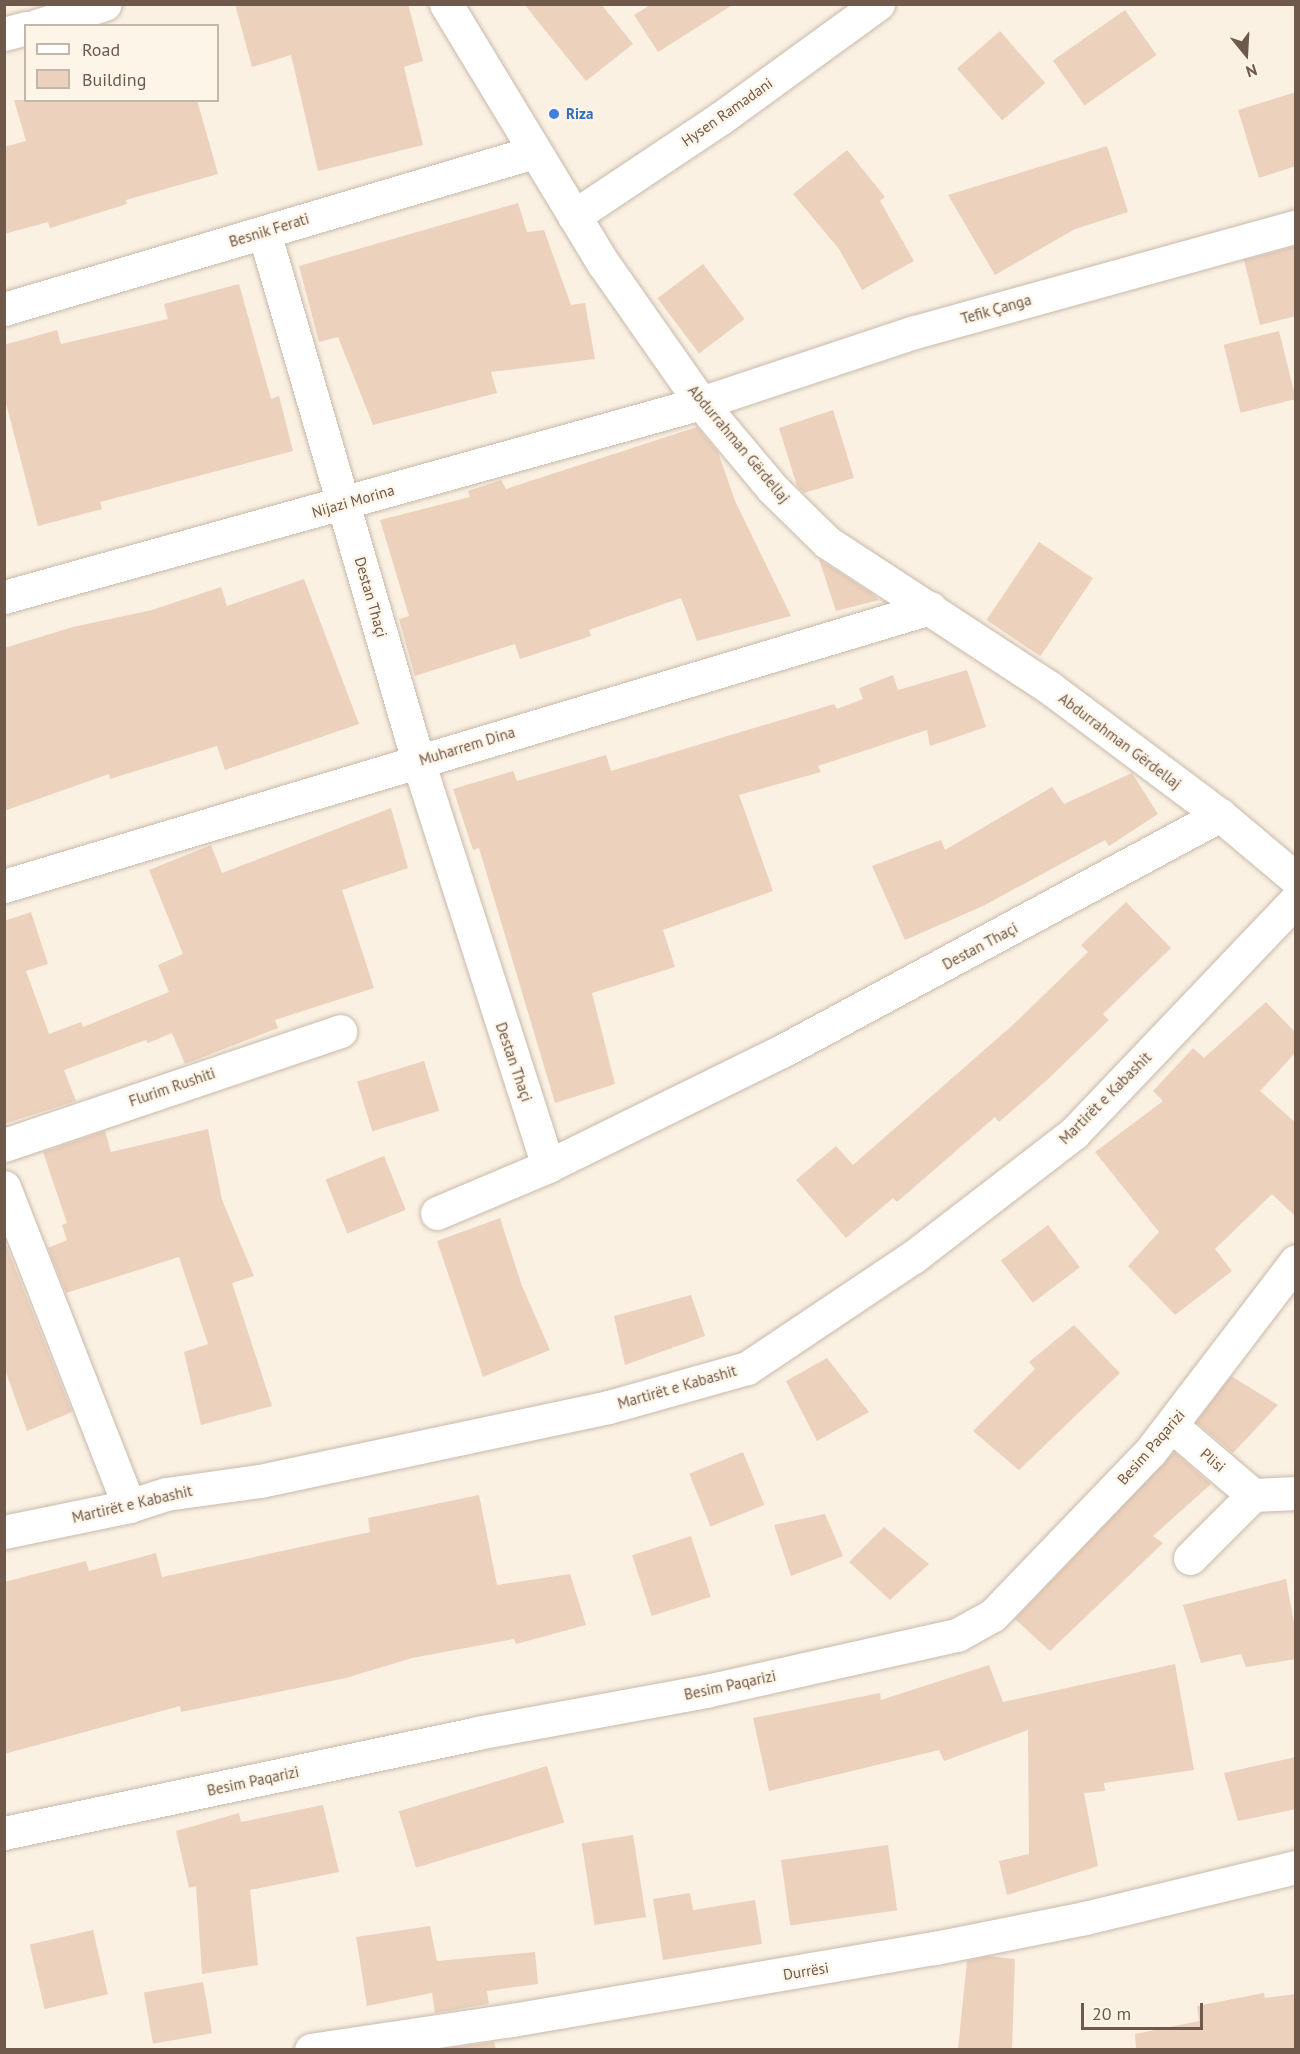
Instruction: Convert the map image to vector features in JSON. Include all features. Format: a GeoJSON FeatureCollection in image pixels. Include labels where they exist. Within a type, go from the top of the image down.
{"type":"FeatureCollection","features":[{"type":"Feature","properties":{"kind":"street"},"geometry":{"type":"LineString","coordinates":[[42,24],[105,4]]}},
{"type":"Feature","properties":{"kind":"street","name":"Abdurrahman Gërdellaj"},"geometry":{"type":"LineString","coordinates":[[446,4],[574,216],[701,403],[772,489],[827,542],[1050,688],[1220,815],[1296,879]]}},
{"type":"Feature","properties":{"kind":"street","name":"Hysen Ramadani"},"geometry":{"type":"LineString","coordinates":[[574,216],[721,118],[878,4]]}},
{"type":"Feature","properties":{"kind":"street"},"geometry":{"type":"LineString","coordinates":[[4,34],[24,29]]}},
{"type":"Feature","properties":{"kind":"street","name":"Besnik Ferati"},"geometry":{"type":"LineString","coordinates":[[4,309],[534,152]]}},
{"type":"Feature","properties":{"kind":"street","name":"Tefik Çanga"},"geometry":{"type":"LineString","coordinates":[[701,403],[915,332],[1296,226]]}},
{"type":"Feature","properties":{"kind":"street","name":"Destan Thaçi"},"geometry":{"type":"LineString","coordinates":[[264,232],[345,503],[418,761],[548,1166],[782,1051],[1220,815]]}},
{"type":"Feature","properties":{"kind":"street","name":"Nijazi Morina"},"geometry":{"type":"LineString","coordinates":[[4,597],[701,403]]}},
{"type":"Feature","properties":{"kind":"street","name":"Muharrem Dina"},"geometry":{"type":"LineString","coordinates":[[4,886],[930,608]]}},
{"type":"Feature","properties":{"kind":"street","name":"Martirët e Kabashit"},"geometry":{"type":"LineString","coordinates":[[4,1532],[129,1506],[166,1494],[260,1480],[609,1407],[747,1368],[913,1257],[1074,1133],[1296,900]]}},
{"type":"Feature","properties":{"kind":"street","name":"Flurim Rushiti"},"geometry":{"type":"LineString","coordinates":[[4,1145],[340,1030]]}},
{"type":"Feature","properties":{"kind":"street"},"geometry":{"type":"LineString","coordinates":[[437,1213],[548,1166]]}},
{"type":"Feature","properties":{"kind":"street"},"geometry":{"type":"LineString","coordinates":[[4,1187],[129,1506]]}},
{"type":"Feature","properties":{"kind":"street","name":"Besim Paqarizi"},"geometry":{"type":"LineString","coordinates":[[4,1833],[477,1733],[706,1691],[957,1635],[993,1615],[1172,1426],[1296,1261]]}},
{"type":"Feature","properties":{"kind":"street","name":"Plisi"},"geometry":{"type":"LineString","coordinates":[[1172,1426],[1253,1495]]}},
{"type":"Feature","properties":{"kind":"street"},"geometry":{"type":"LineString","coordinates":[[1190,1558],[1253,1495],[1296,1493]]}},
{"type":"Feature","properties":{"kind":"street","name":"Durrësi"},"geometry":{"type":"LineString","coordinates":[[311,2049],[512,2020],[924,1950],[1085,1918],[1296,1867]]}},
{"type":"Feature","properties":{"kind":"building"},"geometry":{"type":"Polygon","coordinates":[[[235,4],[408,4],[423,61],[404,67],[423,145],[318,171],[291,55],[252,67],[235,4]]]}},
{"type":"Feature","properties":{"kind":"building"},"geometry":{"type":"Polygon","coordinates":[[[524,4],[601,4],[633,44],[586,81],[524,4]]]}},
{"type":"Feature","properties":{"kind":"building"},"geometry":{"type":"Polygon","coordinates":[[[652,4],[734,4],[658,52],[634,15],[652,4]]]}},
{"type":"Feature","properties":{"kind":"building"},"geometry":{"type":"Polygon","coordinates":[[[1125,10],[1157,55],[1084,106],[1053,60],[1125,10]]]}},
{"type":"Feature","properties":{"kind":"building"},"geometry":{"type":"Polygon","coordinates":[[[1000,31],[1045,83],[1002,120],[957,68],[1000,31]]]}},
{"type":"Feature","properties":{"kind":"building"},"geometry":{"type":"Polygon","coordinates":[[[1296,92],[1296,166],[1259,178],[1238,110],[1296,92]]]}},
{"type":"Feature","properties":{"kind":"building"},"geometry":{"type":"Polygon","coordinates":[[[14,100],[24,100],[24,102],[198,102],[218,174],[126,200],[127,204],[50,228],[48,222],[4,234],[4,147],[26,141],[14,100]]]}},
{"type":"Feature","properties":{"kind":"building"},"geometry":{"type":"Polygon","coordinates":[[[1107,146],[1128,212],[1075,229],[995,275],[948,195],[1107,146]]]}},
{"type":"Feature","properties":{"kind":"building"},"geometry":{"type":"Polygon","coordinates":[[[847,150],[885,197],[880,201],[914,261],[862,290],[839,249],[793,194],[847,150]]]}},
{"type":"Feature","properties":{"kind":"building"},"geometry":{"type":"Polygon","coordinates":[[[518,203],[527,232],[544,230],[571,305],[585,303],[595,359],[491,372],[497,393],[373,425],[338,337],[319,342],[299,266],[518,203]]]}},
{"type":"Feature","properties":{"kind":"building"},"geometry":{"type":"Polygon","coordinates":[[[1296,246],[1296,316],[1260,325],[1244,260],[1296,246]]]}},
{"type":"Feature","properties":{"kind":"building"},"geometry":{"type":"Polygon","coordinates":[[[703,264],[745,319],[699,353],[657,298],[703,264]]]}},
{"type":"Feature","properties":{"kind":"building"},"geometry":{"type":"Polygon","coordinates":[[[239,284],[271,399],[279,396],[293,451],[100,502],[102,509],[38,526],[4,396],[4,345],[57,330],[61,344],[168,319],[164,304],[239,284]]]}},
{"type":"Feature","properties":{"kind":"building"},"geometry":{"type":"Polygon","coordinates":[[[1279,331],[1296,399],[1241,413],[1224,345],[1279,331]]]}},
{"type":"Feature","properties":{"kind":"building"},"geometry":{"type":"Polygon","coordinates":[[[833,410],[854,478],[804,493],[797,486],[779,428],[833,410]]]}},
{"type":"Feature","properties":{"kind":"building"},"geometry":{"type":"Polygon","coordinates":[[[697,427],[718,452],[735,501],[791,616],[697,641],[681,598],[589,630],[591,636],[520,659],[515,644],[415,676],[399,619],[409,616],[380,520],[470,497],[468,491],[501,480],[506,489],[697,427]]]}},
{"type":"Feature","properties":{"kind":"building"},"geometry":{"type":"Polygon","coordinates":[[[1039,542],[1093,578],[1040,656],[986,620],[1039,542]]]}},
{"type":"Feature","properties":{"kind":"building"},"geometry":{"type":"Polygon","coordinates":[[[819,559],[870,592],[879,600],[836,611],[819,559]]]}},
{"type":"Feature","properties":{"kind":"building"},"geometry":{"type":"Polygon","coordinates":[[[304,579],[359,724],[225,770],[217,746],[110,779],[109,774],[4,811],[4,648],[73,627],[152,610],[221,587],[227,606],[304,579]]]}},
{"type":"Feature","properties":{"kind":"building"},"geometry":{"type":"Polygon","coordinates":[[[967,670],[986,727],[930,746],[927,730],[818,766],[821,772],[739,795],[773,891],[663,930],[675,967],[592,993],[615,1084],[555,1103],[479,848],[473,850],[453,789],[513,771],[517,781],[606,755],[611,771],[834,704],[837,709],[863,699],[859,688],[893,675],[898,690],[967,670]]]}},
{"type":"Feature","properties":{"kind":"building"},"geometry":{"type":"Polygon","coordinates":[[[1132,773],[1158,814],[1109,846],[1105,840],[983,906],[905,940],[872,866],[941,840],[945,850],[1052,787],[1064,804],[1132,773]]]}},
{"type":"Feature","properties":{"kind":"building"},"geometry":{"type":"Polygon","coordinates":[[[391,808],[408,868],[342,890],[374,988],[275,1020],[278,1028],[185,1064],[172,1033],[148,1043],[146,1040],[64,1070],[76,1101],[4,1124],[4,921],[31,912],[48,964],[26,971],[49,1034],[81,1022],[83,1027],[169,992],[158,965],[183,954],[149,870],[211,845],[222,873],[391,808]]]}},
{"type":"Feature","properties":{"kind":"building"},"geometry":{"type":"Polygon","coordinates":[[[1126,902],[1171,948],[1103,1014],[1109,1020],[1047,1080],[999,1122],[995,1117],[897,1202],[893,1198],[846,1238],[796,1180],[836,1146],[853,1165],[1015,1023],[1088,952],[1081,945],[1126,902]]]}},
{"type":"Feature","properties":{"kind":"building"},"geometry":{"type":"Polygon","coordinates":[[[1266,1002],[1296,1033],[1296,1052],[1260,1091],[1296,1123],[1296,1217],[1272,1194],[1215,1249],[1232,1271],[1175,1315],[1128,1266],[1159,1232],[1095,1152],[1163,1101],[1153,1091],[1193,1048],[1204,1058],[1266,1002]]]}},
{"type":"Feature","properties":{"kind":"building"},"geometry":{"type":"Polygon","coordinates":[[[424,1061],[439,1111],[372,1131],[357,1081],[424,1061]]]}},
{"type":"Feature","properties":{"kind":"building"},"geometry":{"type":"Polygon","coordinates":[[[208,1129],[222,1200],[254,1276],[232,1283],[272,1406],[201,1425],[184,1352],[208,1344],[179,1257],[66,1293],[48,1248],[67,1240],[62,1225],[67,1223],[43,1152],[105,1131],[111,1152],[208,1129]]]}},
{"type":"Feature","properties":{"kind":"building"},"geometry":{"type":"Polygon","coordinates":[[[384,1156],[406,1210],[347,1233],[326,1180],[384,1156]]]}},
{"type":"Feature","properties":{"kind":"building"},"geometry":{"type":"Polygon","coordinates":[[[500,1218],[522,1286],[550,1350],[483,1377],[437,1241],[500,1218]]]}},
{"type":"Feature","properties":{"kind":"building"},"geometry":{"type":"Polygon","coordinates":[[[1048,1225],[1080,1267],[1033,1303],[1001,1261],[1048,1225]]]}},
{"type":"Feature","properties":{"kind":"building"},"geometry":{"type":"Polygon","coordinates":[[[4,1240],[72,1412],[27,1431],[4,1367],[4,1240]]]}},
{"type":"Feature","properties":{"kind":"building"},"geometry":{"type":"Polygon","coordinates":[[[691,1295],[705,1336],[625,1365],[614,1316],[691,1295]]]}},
{"type":"Feature","properties":{"kind":"building"},"geometry":{"type":"Polygon","coordinates":[[[1074,1325],[1120,1373],[1019,1470],[973,1431],[1035,1369],[1029,1362],[1074,1325]]]}},
{"type":"Feature","properties":{"kind":"building"},"geometry":{"type":"Polygon","coordinates":[[[827,1358],[869,1412],[817,1441],[786,1381],[827,1358]]]}},
{"type":"Feature","properties":{"kind":"building"},"geometry":{"type":"Polygon","coordinates":[[[1231,1376],[1278,1405],[1233,1453],[1196,1422],[1231,1376]]]}},
{"type":"Feature","properties":{"kind":"building"},"geometry":{"type":"Polygon","coordinates":[[[743,1452],[764,1505],[711,1527],[689,1474],[743,1452]]]}},
{"type":"Feature","properties":{"kind":"building"},"geometry":{"type":"Polygon","coordinates":[[[1174,1452],[1211,1484],[1153,1536],[1163,1543],[1050,1651],[1015,1619],[1174,1452]]]}},
{"type":"Feature","properties":{"kind":"building"},"geometry":{"type":"Polygon","coordinates":[[[479,1495],[497,1585],[570,1574],[586,1625],[516,1644],[514,1639],[412,1658],[346,1678],[181,1712],[180,1706],[4,1754],[4,1582],[86,1561],[89,1571],[156,1553],[162,1577],[370,1532],[368,1518],[479,1495]]]}},
{"type":"Feature","properties":{"kind":"building"},"geometry":{"type":"Polygon","coordinates":[[[825,1514],[843,1556],[791,1576],[774,1525],[825,1514]]]}},
{"type":"Feature","properties":{"kind":"building"},"geometry":{"type":"Polygon","coordinates":[[[884,1527],[929,1564],[890,1600],[849,1562],[884,1527]]]}},
{"type":"Feature","properties":{"kind":"building"},"geometry":{"type":"Polygon","coordinates":[[[691,1536],[711,1597],[652,1616],[632,1555],[691,1536]]]}},
{"type":"Feature","properties":{"kind":"building"},"geometry":{"type":"Polygon","coordinates":[[[1286,1579],[1296,1634],[1296,1659],[1246,1667],[1241,1654],[1201,1663],[1183,1605],[1286,1579]]]}},
{"type":"Feature","properties":{"kind":"building"},"geometry":{"type":"Polygon","coordinates":[[[1175,1664],[1194,1770],[1104,1783],[1105,1791],[1084,1793],[1098,1866],[1007,1895],[999,1861],[1029,1854],[1028,1730],[944,1761],[939,1750],[769,1791],[753,1718],[880,1693],[881,1700],[989,1665],[1003,1702],[1175,1664]]]}},
{"type":"Feature","properties":{"kind":"building"},"geometry":{"type":"Polygon","coordinates":[[[1296,1757],[1296,1809],[1238,1821],[1224,1773],[1296,1757]]]}},
{"type":"Feature","properties":{"kind":"building"},"geometry":{"type":"Polygon","coordinates":[[[547,1766],[564,1822],[416,1868],[399,1811],[547,1766]]]}},
{"type":"Feature","properties":{"kind":"building"},"geometry":{"type":"Polygon","coordinates":[[[323,1805],[339,1872],[250,1890],[258,1965],[202,1974],[196,1886],[189,1888],[176,1831],[239,1813],[241,1822],[323,1805]]]}},
{"type":"Feature","properties":{"kind":"building"},"geometry":{"type":"Polygon","coordinates":[[[633,1835],[646,1917],[595,1925],[582,1843],[633,1835]]]}},
{"type":"Feature","properties":{"kind":"building"},"geometry":{"type":"Polygon","coordinates":[[[888,1845],[897,1910],[790,1925],[781,1860],[888,1845]]]}},
{"type":"Feature","properties":{"kind":"building"},"geometry":{"type":"Polygon","coordinates":[[[690,1893],[693,1910],[755,1900],[762,1944],[663,1960],[653,1899],[690,1893]]]}},
{"type":"Feature","properties":{"kind":"building"},"geometry":{"type":"Polygon","coordinates":[[[430,1926],[437,1961],[535,1952],[538,1984],[487,1991],[489,2004],[435,2013],[432,1993],[367,2006],[356,1937],[430,1926]]]}},
{"type":"Feature","properties":{"kind":"building"},"geometry":{"type":"Polygon","coordinates":[[[93,1930],[108,1994],[45,2009],[30,1945],[93,1930]]]}},
{"type":"Feature","properties":{"kind":"building"},"geometry":{"type":"Polygon","coordinates":[[[988,1956],[1015,1959],[1012,2049],[958,2049],[967,1961],[988,1956]]]}},
{"type":"Feature","properties":{"kind":"building"},"geometry":{"type":"Polygon","coordinates":[[[203,1982],[212,2033],[153,2044],[144,1992],[203,1982]]]}},
{"type":"Feature","properties":{"kind":"building"},"geometry":{"type":"Polygon","coordinates":[[[1264,1993],[1265,1998],[1296,1994],[1296,2049],[1136,2049],[1135,2034],[1199,2021],[1197,2006],[1264,1993]]]}},
{"type":"Feature","properties":{"kind":"building"},"geometry":{"type":"Polygon","coordinates":[[[494,2042],[496,2049],[441,2049],[494,2042]]]}},
{"type":"Feature","properties":{"kind":"place","name":"Riza"},"geometry":{"type":"Point","coordinates":[554,114]}}]}
